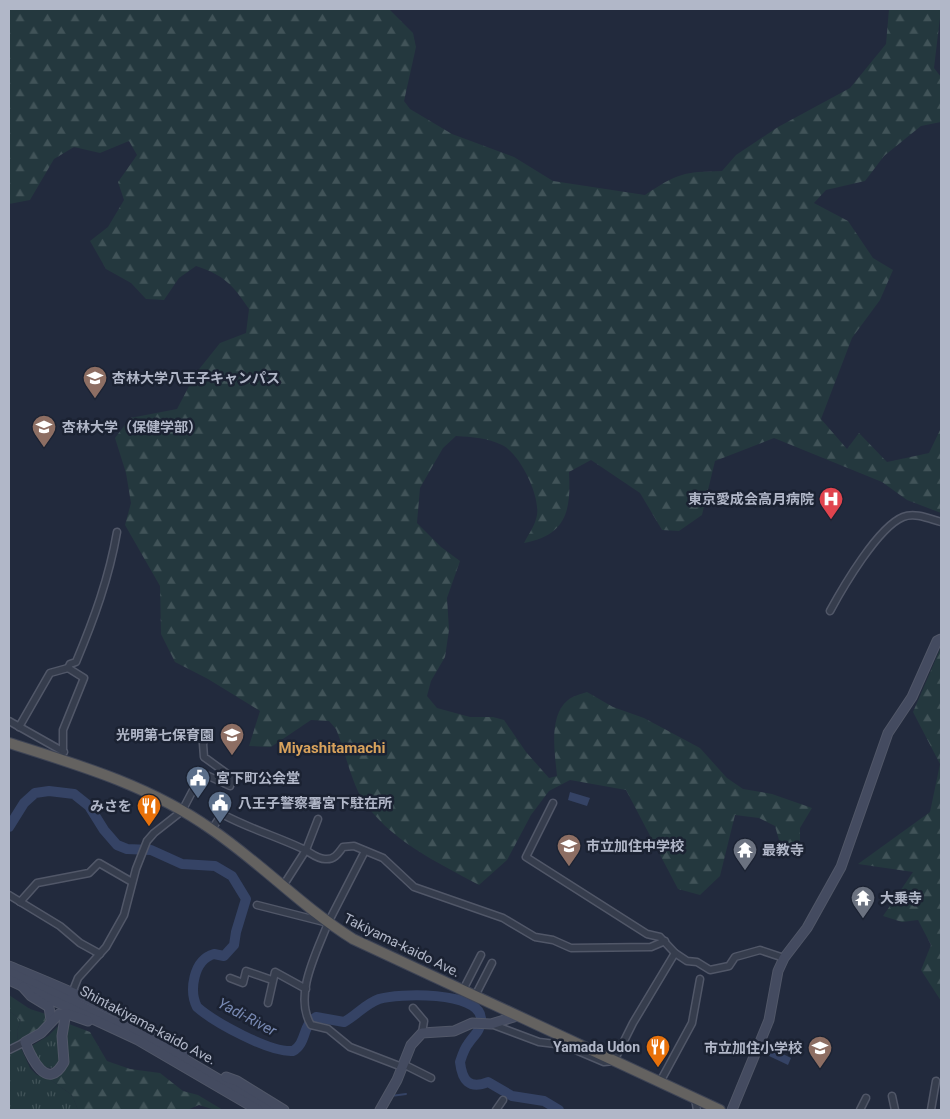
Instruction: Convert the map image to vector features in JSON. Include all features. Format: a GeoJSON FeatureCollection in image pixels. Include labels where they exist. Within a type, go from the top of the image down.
{"type":"FeatureCollection","features":[{"type":"Feature","properties":{"kind":"highway","name":"Takiyama-kaido Ave."},"geometry":{"type":"LineString","coordinates":[[9,743],[65,755],[136,787],[212,829],[328,923],[353,938],[720,1110]]}},
{"type":"Feature","properties":{"kind":"main road"},"geometry":{"type":"LineString","coordinates":[[732,1110],[769,1020],[778,971],[784,958],[807,928],[841,866],[888,733],[912,697],[940,638]]}},
{"type":"Feature","properties":{"kind":"main road"},"geometry":{"type":"LineString","coordinates":[[9,966],[72,994],[175,1045],[187,1060]]}},
{"type":"Feature","properties":{"kind":"main road","name":"Shintakiyama-kaido Ave."},"geometry":{"type":"LineString","coordinates":[[9,972],[119,1023],[205,1070],[271,1110]]}},
{"type":"Feature","properties":{"kind":"main road","name":"Shintakiyama-kaido Ave."},"geometry":{"type":"LineString","coordinates":[[9,980],[112,1028],[201,1076],[258,1110]]}},
{"type":"Feature","properties":{"kind":"main road"},"geometry":{"type":"LineString","coordinates":[[20,985],[31,996],[49,1007],[51,1020]]}},
{"type":"Feature","properties":{"kind":"main road"},"geometry":{"type":"LineString","coordinates":[[65,1018],[62,1036],[64,1062],[57,1071],[47,1073],[37,1068],[25,1042],[41,1033],[51,1020],[65,1013],[112,1028]]}},
{"type":"Feature","properties":{"kind":"main road"},"geometry":{"type":"LineString","coordinates":[[380,1110],[411,1045],[420,1035],[454,1031],[517,1016]]}},
{"type":"Feature","properties":{"kind":"main road"},"geometry":{"type":"LineString","coordinates":[[205,1070],[237,1081],[284,1110]]}},
{"type":"Feature","properties":{"kind":"street"},"geometry":{"type":"LineString","coordinates":[[830,611],[856,565],[895,522],[911,516],[941,522]]}},
{"type":"Feature","properties":{"kind":"street"},"geometry":{"type":"LineString","coordinates":[[19,727],[50,673],[68,668],[70,664],[76,662],[93,623],[111,569],[117,532]]}},
{"type":"Feature","properties":{"kind":"street"},"geometry":{"type":"LineString","coordinates":[[65,755],[63,730],[84,678],[68,668]]}},
{"type":"Feature","properties":{"kind":"street"},"geometry":{"type":"LineString","coordinates":[[9,721],[65,755]]}},
{"type":"Feature","properties":{"kind":"street"},"geometry":{"type":"LineString","coordinates":[[72,994],[78,978],[100,954],[126,910],[132,882],[150,836],[182,811],[202,773],[230,786],[233,778],[204,757],[203,744],[206,735]]}},
{"type":"Feature","properties":{"kind":"street"},"geometry":{"type":"LineString","coordinates":[[553,803],[526,858],[647,934],[660,937],[675,953],[710,970],[730,966],[735,957],[760,950],[784,958]]}},
{"type":"Feature","properties":{"kind":"street"},"geometry":{"type":"LineString","coordinates":[[212,829],[222,814],[243,826],[306,850],[319,859],[327,860],[336,857],[343,847],[348,846],[365,850],[390,863],[414,887],[503,918],[535,937],[553,940],[571,948],[651,948],[664,941]]}},
{"type":"Feature","properties":{"kind":"street"},"geometry":{"type":"LineString","coordinates":[[283,886],[306,850],[318,819]]}},
{"type":"Feature","properties":{"kind":"street"},"geometry":{"type":"LineString","coordinates":[[365,850],[328,923],[310,972],[306,989],[305,1010],[309,1022],[328,1029],[350,1047],[431,1078]]}},
{"type":"Feature","properties":{"kind":"street"},"geometry":{"type":"LineString","coordinates":[[20,902],[37,884],[89,873],[99,863],[132,882]]}},
{"type":"Feature","properties":{"kind":"street"},"geometry":{"type":"LineString","coordinates":[[9,895],[60,926],[80,943],[100,954]]}},
{"type":"Feature","properties":{"kind":"street"},"geometry":{"type":"LineString","coordinates":[[257,905],[328,923]]}},
{"type":"Feature","properties":{"kind":"street"},"geometry":{"type":"LineString","coordinates":[[484,1023],[539,1042],[564,1045],[604,1062],[614,1061],[633,1023],[675,953]]}},
{"type":"Feature","properties":{"kind":"street"},"geometry":{"type":"LineString","coordinates":[[463,990],[481,955]]}},
{"type":"Feature","properties":{"kind":"street"},"geometry":{"type":"LineString","coordinates":[[475,996],[492,963]]}},
{"type":"Feature","properties":{"kind":"street"},"geometry":{"type":"LineString","coordinates":[[230,978],[243,983],[246,971],[272,980]]}},
{"type":"Feature","properties":{"kind":"street"},"geometry":{"type":"LineString","coordinates":[[268,1003],[275,972],[306,989]]}},
{"type":"Feature","properties":{"kind":"street"},"geometry":{"type":"LineString","coordinates":[[660,1082],[692,1023],[700,979]]}},
{"type":"Feature","properties":{"kind":"street"},"geometry":{"type":"LineString","coordinates":[[413,1008],[424,1021],[420,1035]]}},
{"type":"Feature","properties":{"kind":"street"},"geometry":{"type":"LineString","coordinates":[[9,1050],[25,1042]]}},
{"type":"Feature","properties":{"kind":"street"},"geometry":{"type":"LineString","coordinates":[[931,1110],[936,1080]]}},
{"type":"Feature","properties":{"kind":"street"},"geometry":{"type":"LineString","coordinates":[[892,1096],[895,1110]]}},
{"type":"Feature","properties":{"kind":"street"},"geometry":{"type":"LineString","coordinates":[[860,1110],[866,1098]]}},
{"type":"Feature","properties":{"kind":"street"},"geometry":{"type":"LineString","coordinates":[[695,1099],[697,1110]]}},
{"type":"Feature","properties":{"kind":"street"},"geometry":{"type":"LineString","coordinates":[[496,1110],[503,1100]]}},
{"type":"Feature","properties":{"kind":"green space"},"geometry":{"type":"Polygon","coordinates":[[[9,9],[389,9],[413,33],[416,47],[404,101],[410,109],[452,134],[514,157],[553,181],[645,195],[665,182],[681,175],[722,171],[736,155],[778,127],[850,88],[886,44],[889,9],[941,9],[934,68],[941,77],[941,122],[921,126],[884,156],[865,181],[826,190],[814,203],[848,221],[873,258],[893,270],[880,300],[852,338],[821,419],[847,449],[859,433],[887,462],[929,453],[941,428],[941,513],[907,500],[882,482],[774,438],[715,461],[702,515],[679,531],[662,530],[640,493],[591,460],[569,472],[567,509],[558,527],[549,534],[524,543],[536,519],[536,501],[533,489],[523,467],[509,450],[502,445],[480,438],[456,436],[443,448],[420,488],[417,523],[441,547],[460,561],[447,598],[449,630],[445,657],[431,681],[427,696],[437,708],[470,717],[493,717],[504,720],[526,752],[549,778],[557,776],[554,736],[558,716],[568,700],[587,692],[613,707],[644,718],[700,748],[727,778],[743,789],[772,794],[812,808],[800,828],[800,842],[781,847],[775,826],[759,818],[735,815],[720,876],[700,895],[678,889],[626,790],[570,780],[549,791],[531,815],[507,860],[479,885],[414,849],[385,826],[372,812],[357,790],[336,729],[329,721],[311,720],[271,747],[249,746],[260,711],[208,679],[175,662],[161,634],[160,586],[125,525],[131,503],[126,473],[115,438],[130,418],[177,409],[196,373],[220,343],[246,333],[249,309],[233,287],[221,277],[196,266],[179,278],[164,300],[146,299],[131,283],[106,269],[90,241],[108,227],[124,200],[118,182],[137,155],[129,141],[100,153],[74,147],[54,159],[30,200],[9,204],[9,9]]]}},
{"type":"Feature","properties":{"kind":"green space"},"geometry":{"type":"Polygon","coordinates":[[[941,647],[941,1001],[921,970],[931,945],[918,920],[902,922],[883,916],[913,872],[858,864],[930,812],[940,764],[913,712],[941,647]]]}},
{"type":"Feature","properties":{"kind":"green space"},"geometry":{"type":"Polygon","coordinates":[[[9,995],[30,1009],[46,1014],[41,1028],[18,1041],[17,1031],[21,1020],[9,1011],[9,995]]]}},
{"type":"Feature","properties":{"kind":"green space"},"geometry":{"type":"Polygon","coordinates":[[[9,1011],[21,1020],[17,1031],[18,1041],[30,1068],[37,1075],[48,1078],[72,1095],[78,1110],[9,1110],[9,1011]]]}},
{"type":"Feature","properties":{"kind":"green space"},"geometry":{"type":"Polygon","coordinates":[[[60,1024],[61,1061],[55,1068],[42,1067],[31,1048],[48,1036],[60,1024]]]}},
{"type":"Feature","properties":{"kind":"green space"},"geometry":{"type":"Polygon","coordinates":[[[69,1024],[90,1032],[107,1061],[130,1069],[160,1073],[183,1091],[198,1095],[223,1110],[215,1110],[199,1105],[187,1110],[78,1110],[72,1095],[48,1078],[55,1077],[62,1071],[69,1024]]]}},
{"type":"Feature","properties":{"kind":"water"},"geometry":{"type":"Polygon","coordinates":[[[570,792],[590,798],[587,806],[568,800],[570,792]]]}},
{"type":"Feature","properties":{"kind":"water"},"geometry":{"type":"Polygon","coordinates":[[[773,1049],[791,1058],[788,1065],[769,1056],[773,1049]]]}},
{"type":"Feature","properties":{"kind":"waterway","name":"Yadi-River"},"geometry":{"type":"LineString","coordinates":[[9,827],[24,803],[35,793],[49,791],[74,794],[89,806],[104,830],[117,845],[127,849],[151,850],[182,864],[215,866],[232,876],[246,899],[234,945],[224,956],[214,954],[207,957],[201,963],[197,969],[193,993],[197,1007],[243,1035],[271,1047],[293,1051],[301,1043],[308,1025],[316,1017],[344,1022],[374,1001],[389,997],[419,995],[453,999],[467,1003],[477,1009],[481,1018],[478,1030],[465,1048],[460,1062],[463,1074],[468,1082],[476,1085],[488,1082],[512,1096],[544,1101],[559,1110]]}},
{"type":"Feature","properties":{"kind":"waterway"},"geometry":{"type":"LineString","coordinates":[[391,1096],[406,1094]]}},
{"type":"Feature","properties":{"kind":"place","name":"杏林大学八王子キャンパス"},"geometry":{"type":"Point","coordinates":[95,399]}},
{"type":"Feature","properties":{"kind":"place","name":"杏林大学（保健学部）"},"geometry":{"type":"Point","coordinates":[44,448]}},
{"type":"Feature","properties":{"kind":"place","name":"東京愛成会高月病院"},"geometry":{"type":"Point","coordinates":[831,520]}},
{"type":"Feature","properties":{"kind":"place","name":"光明第七保育園"},"geometry":{"type":"Point","coordinates":[232,756]}},
{"type":"Feature","properties":{"kind":"place","name":"宮下町公会堂"},"geometry":{"type":"Point","coordinates":[198,799]}},
{"type":"Feature","properties":{"kind":"place","name":"八王子警察署宮下駐在所"},"geometry":{"type":"Point","coordinates":[220,824]}},
{"type":"Feature","properties":{"kind":"place","name":"みさを"},"geometry":{"type":"Point","coordinates":[149,827]}},
{"type":"Feature","properties":{"kind":"place","name":"市立加住中学校"},"geometry":{"type":"Point","coordinates":[569,867]}},
{"type":"Feature","properties":{"kind":"place","name":"最教寺"},"geometry":{"type":"Point","coordinates":[745,871]}},
{"type":"Feature","properties":{"kind":"place","name":"大乗寺"},"geometry":{"type":"Point","coordinates":[863,919]}},
{"type":"Feature","properties":{"kind":"place","name":"Yamada Udon"},"geometry":{"type":"Point","coordinates":[658,1068]}},
{"type":"Feature","properties":{"kind":"place","name":"市立加住小学校"},"geometry":{"type":"Point","coordinates":[820,1069]}},
{"type":"Feature","properties":{"kind":"district","name":"Miyashitamachi"},"geometry":{"type":"Point","coordinates":[332,748]}}]}
